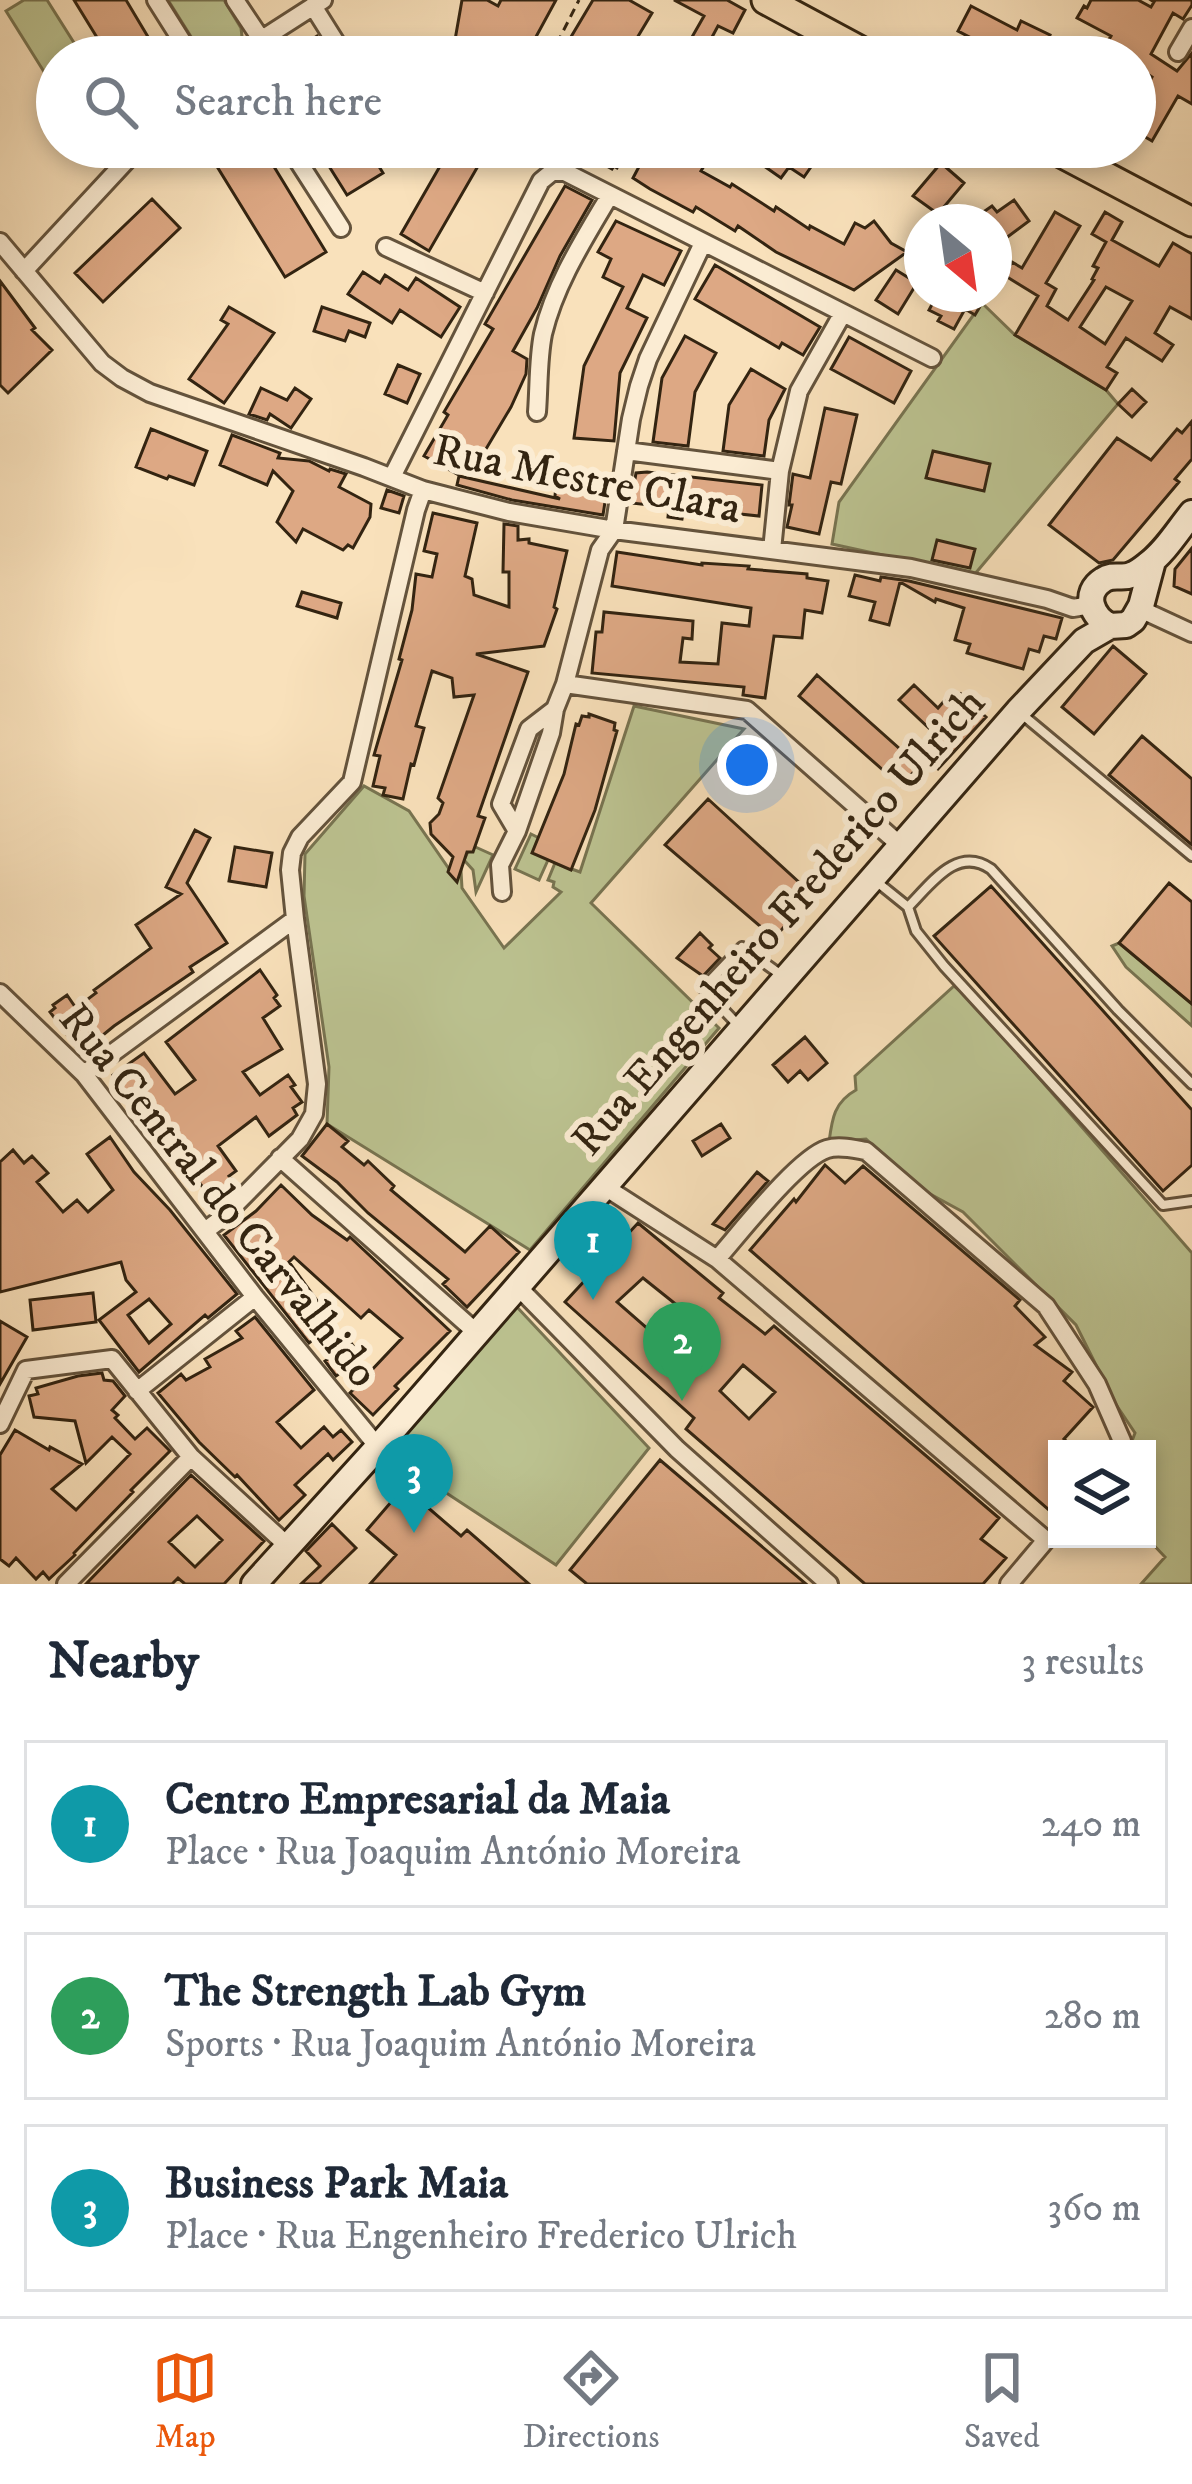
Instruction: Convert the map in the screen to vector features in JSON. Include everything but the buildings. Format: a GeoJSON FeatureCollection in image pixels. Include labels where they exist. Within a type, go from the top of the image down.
{"type":"FeatureCollection","features":[{"type":"Feature","properties":{"kind":"main road"},"geometry":{"type":"LineString","coordinates":[[747,0],[808,25]]}},
{"type":"Feature","properties":{"kind":"main road"},"geometry":{"type":"LineString","coordinates":[[766,0],[830,36]]}},
{"type":"Feature","properties":{"kind":"main road"},"geometry":{"type":"LineString","coordinates":[[1090,168],[1192,222]]}},
{"type":"Feature","properties":{"kind":"main road"},"geometry":{"type":"LineString","coordinates":[[1136,595],[1153,561],[1192,512]]}},
{"type":"Feature","properties":{"kind":"main road","name":"Rua Engenheiro Frederico Ulrich"},"geometry":{"type":"LineString","coordinates":[[254,1584],[1084,641],[1098,614],[1094,590],[1104,578],[1120,576],[1136,595],[1126,625],[1098,614]]}},
{"type":"Feature","properties":{"kind":"street"},"geometry":{"type":"LineString","coordinates":[[156,0],[179,36]]}},
{"type":"Feature","properties":{"kind":"street"},"geometry":{"type":"LineString","coordinates":[[236,0],[259,36]]}},
{"type":"Feature","properties":{"kind":"street"},"geometry":{"type":"LineString","coordinates":[[266,36],[318,3],[334,36]]}},
{"type":"Feature","properties":{"kind":"street"},"geometry":{"type":"LineString","coordinates":[[1178,52],[1192,28]]}},
{"type":"Feature","properties":{"kind":"street"},"geometry":{"type":"LineString","coordinates":[[24,271],[120,168]]}},
{"type":"Feature","properties":{"kind":"street"},"geometry":{"type":"LineString","coordinates":[[302,168],[341,228]]}},
{"type":"Feature","properties":{"kind":"street"},"geometry":{"type":"LineString","coordinates":[[392,477],[552,172],[565,172],[932,358]]}},
{"type":"Feature","properties":{"kind":"street"},"geometry":{"type":"LineString","coordinates":[[537,412],[542,338],[549,316],[572,260],[610,195]]}},
{"type":"Feature","properties":{"kind":"street","name":"Rua Mestre Clara"},"geometry":{"type":"LineString","coordinates":[[0,242],[102,363],[122,378],[150,393],[423,490],[509,512],[614,530],[911,568],[1098,614]]}},
{"type":"Feature","properties":{"kind":"street"},"geometry":{"type":"LineString","coordinates":[[502,892],[500,865],[517,831],[501,804],[529,729],[555,709],[565,683],[600,550],[614,530],[631,419],[648,359],[703,242]]}},
{"type":"Feature","properties":{"kind":"street"},"geometry":{"type":"LineString","coordinates":[[386,247],[485,293]]}},
{"type":"Feature","properties":{"kind":"street"},"geometry":{"type":"LineString","coordinates":[[772,550],[780,471],[799,391],[843,313]]}},
{"type":"Feature","properties":{"kind":"street"},"geometry":{"type":"LineString","coordinates":[[626,451],[780,471]]}},
{"type":"Feature","properties":{"kind":"street"},"geometry":{"type":"LineString","coordinates":[[205,1231],[300,1139],[314,1114],[317,1084],[295,919],[292,853],[352,782],[423,490]]}},
{"type":"Feature","properties":{"kind":"street"},"geometry":{"type":"LineString","coordinates":[[1136,595],[1192,633]]}},
{"type":"Feature","properties":{"kind":"street"},"geometry":{"type":"LineString","coordinates":[[565,683],[747,710],[900,845]]}},
{"type":"Feature","properties":{"kind":"street"},"geometry":{"type":"LineString","coordinates":[[84,1074],[295,919]]}},
{"type":"Feature","properties":{"kind":"street","name":"Rua Central do Carvalhido"},"geometry":{"type":"LineString","coordinates":[[0,993],[84,1074],[378,1448]]}},
{"type":"Feature","properties":{"kind":"street"},"geometry":{"type":"LineString","coordinates":[[717,1259],[798,1169],[824,1149],[866,1150],[1046,1306],[1097,1384],[1122,1440]]}},
{"type":"Feature","properties":{"kind":"street"},"geometry":{"type":"LineString","coordinates":[[280,1158],[477,1333]]}},
{"type":"Feature","properties":{"kind":"street"},"geometry":{"type":"LineString","coordinates":[[604,1187],[717,1259],[1048,1531]]}},
{"type":"Feature","properties":{"kind":"street"},"geometry":{"type":"LineString","coordinates":[[518,1287],[677,1449],[829,1584]]}},
{"type":"Feature","properties":{"kind":"street"},"geometry":{"type":"LineString","coordinates":[[137,1391],[255,1297]]}},
{"type":"Feature","properties":{"kind":"street"},"geometry":{"type":"LineString","coordinates":[[0,1424],[26,1370],[112,1359],[191,1457],[289,1547]]}},
{"type":"Feature","properties":{"kind":"street"},"geometry":{"type":"LineString","coordinates":[[66,1584],[191,1457]]}},
{"type":"Feature","properties":{"kind":"street"},"geometry":{"type":"LineString","coordinates":[[1009,1584],[1048,1539]]}},
{"type":"Feature","properties":{"kind":"lane"},"geometry":{"type":"LineString","coordinates":[[1018,711],[1192,856]]}},
{"type":"Feature","properties":{"kind":"lane"},"geometry":{"type":"LineString","coordinates":[[908,907],[957,862],[979,860],[1192,1084]]}},
{"type":"Feature","properties":{"kind":"lane"},"geometry":{"type":"LineString","coordinates":[[871,878],[908,907],[916,931],[944,966],[1163,1205],[1192,1201]]}},
{"type":"Feature","properties":{"kind":"lane"},"geometry":{"type":"LineString","coordinates":[[741,1028],[703,988],[742,947],[785,978]]}},
{"type":"Feature","properties":{"kind":"path"},"geometry":{"type":"LineString","coordinates":[[561,36],[579,0]]}},
{"type":"Feature","properties":{"kind":"green space"},"geometry":{"type":"Polygon","coordinates":[[[24,0],[47,0],[70,36],[36,36],[36,59],[6,11],[24,0]]]}},
{"type":"Feature","properties":{"kind":"green space"},"geometry":{"type":"Polygon","coordinates":[[[168,0],[224,0],[242,36],[191,36],[168,0]]]}},
{"type":"Feature","properties":{"kind":"green space"},"geometry":{"type":"Polygon","coordinates":[[[976,312],[991,312],[1015,335],[1106,390],[1118,404],[974,575],[832,544],[839,502],[976,312]]]}},
{"type":"Feature","properties":{"kind":"green space"},"geometry":{"type":"Polygon","coordinates":[[[634,706],[744,729],[591,903],[719,1028],[530,1250],[327,1124],[329,1067],[304,896],[305,854],[364,786],[409,811],[456,879],[461,871],[462,888],[504,948],[561,892],[548,880],[555,863],[580,872],[634,706]]]}},
{"type":"Feature","properties":{"kind":"green space"},"geometry":{"type":"Polygon","coordinates":[[[531,834],[539,838],[548,860],[539,880],[515,869],[531,834]]]}},
{"type":"Feature","properties":{"kind":"green space"},"geometry":{"type":"Polygon","coordinates":[[[471,845],[493,855],[476,892],[473,870],[464,860],[471,845]]]}},
{"type":"Feature","properties":{"kind":"green space"},"geometry":{"type":"Polygon","coordinates":[[[1119,943],[1192,1004],[1192,1026],[1126,967],[1112,946],[1119,943]]]}},
{"type":"Feature","properties":{"kind":"green space"},"geometry":{"type":"Polygon","coordinates":[[[954,986],[1192,1253],[1192,1584],[1141,1584],[1165,1557],[1156,1548],[1156,1440],[1132,1440],[1135,1433],[1076,1325],[963,1212],[921,1189],[866,1139],[829,1142],[839,1106],[856,1090],[855,1076],[954,986]]]}},
{"type":"Feature","properties":{"kind":"green space"},"geometry":{"type":"Polygon","coordinates":[[[516,1306],[649,1448],[556,1565],[387,1454],[516,1306]]]}},
{"type":"Feature","properties":{"kind":"place","name":"Centro Empresarial da Maia"},"geometry":{"type":"Point","coordinates":[593,1300]}},
{"type":"Feature","properties":{"kind":"place","name":"The Strength Lab Gym"},"geometry":{"type":"Point","coordinates":[682,1401]}},
{"type":"Feature","properties":{"kind":"place","name":"Business Park Maia"},"geometry":{"type":"Point","coordinates":[414,1533]}}]}
